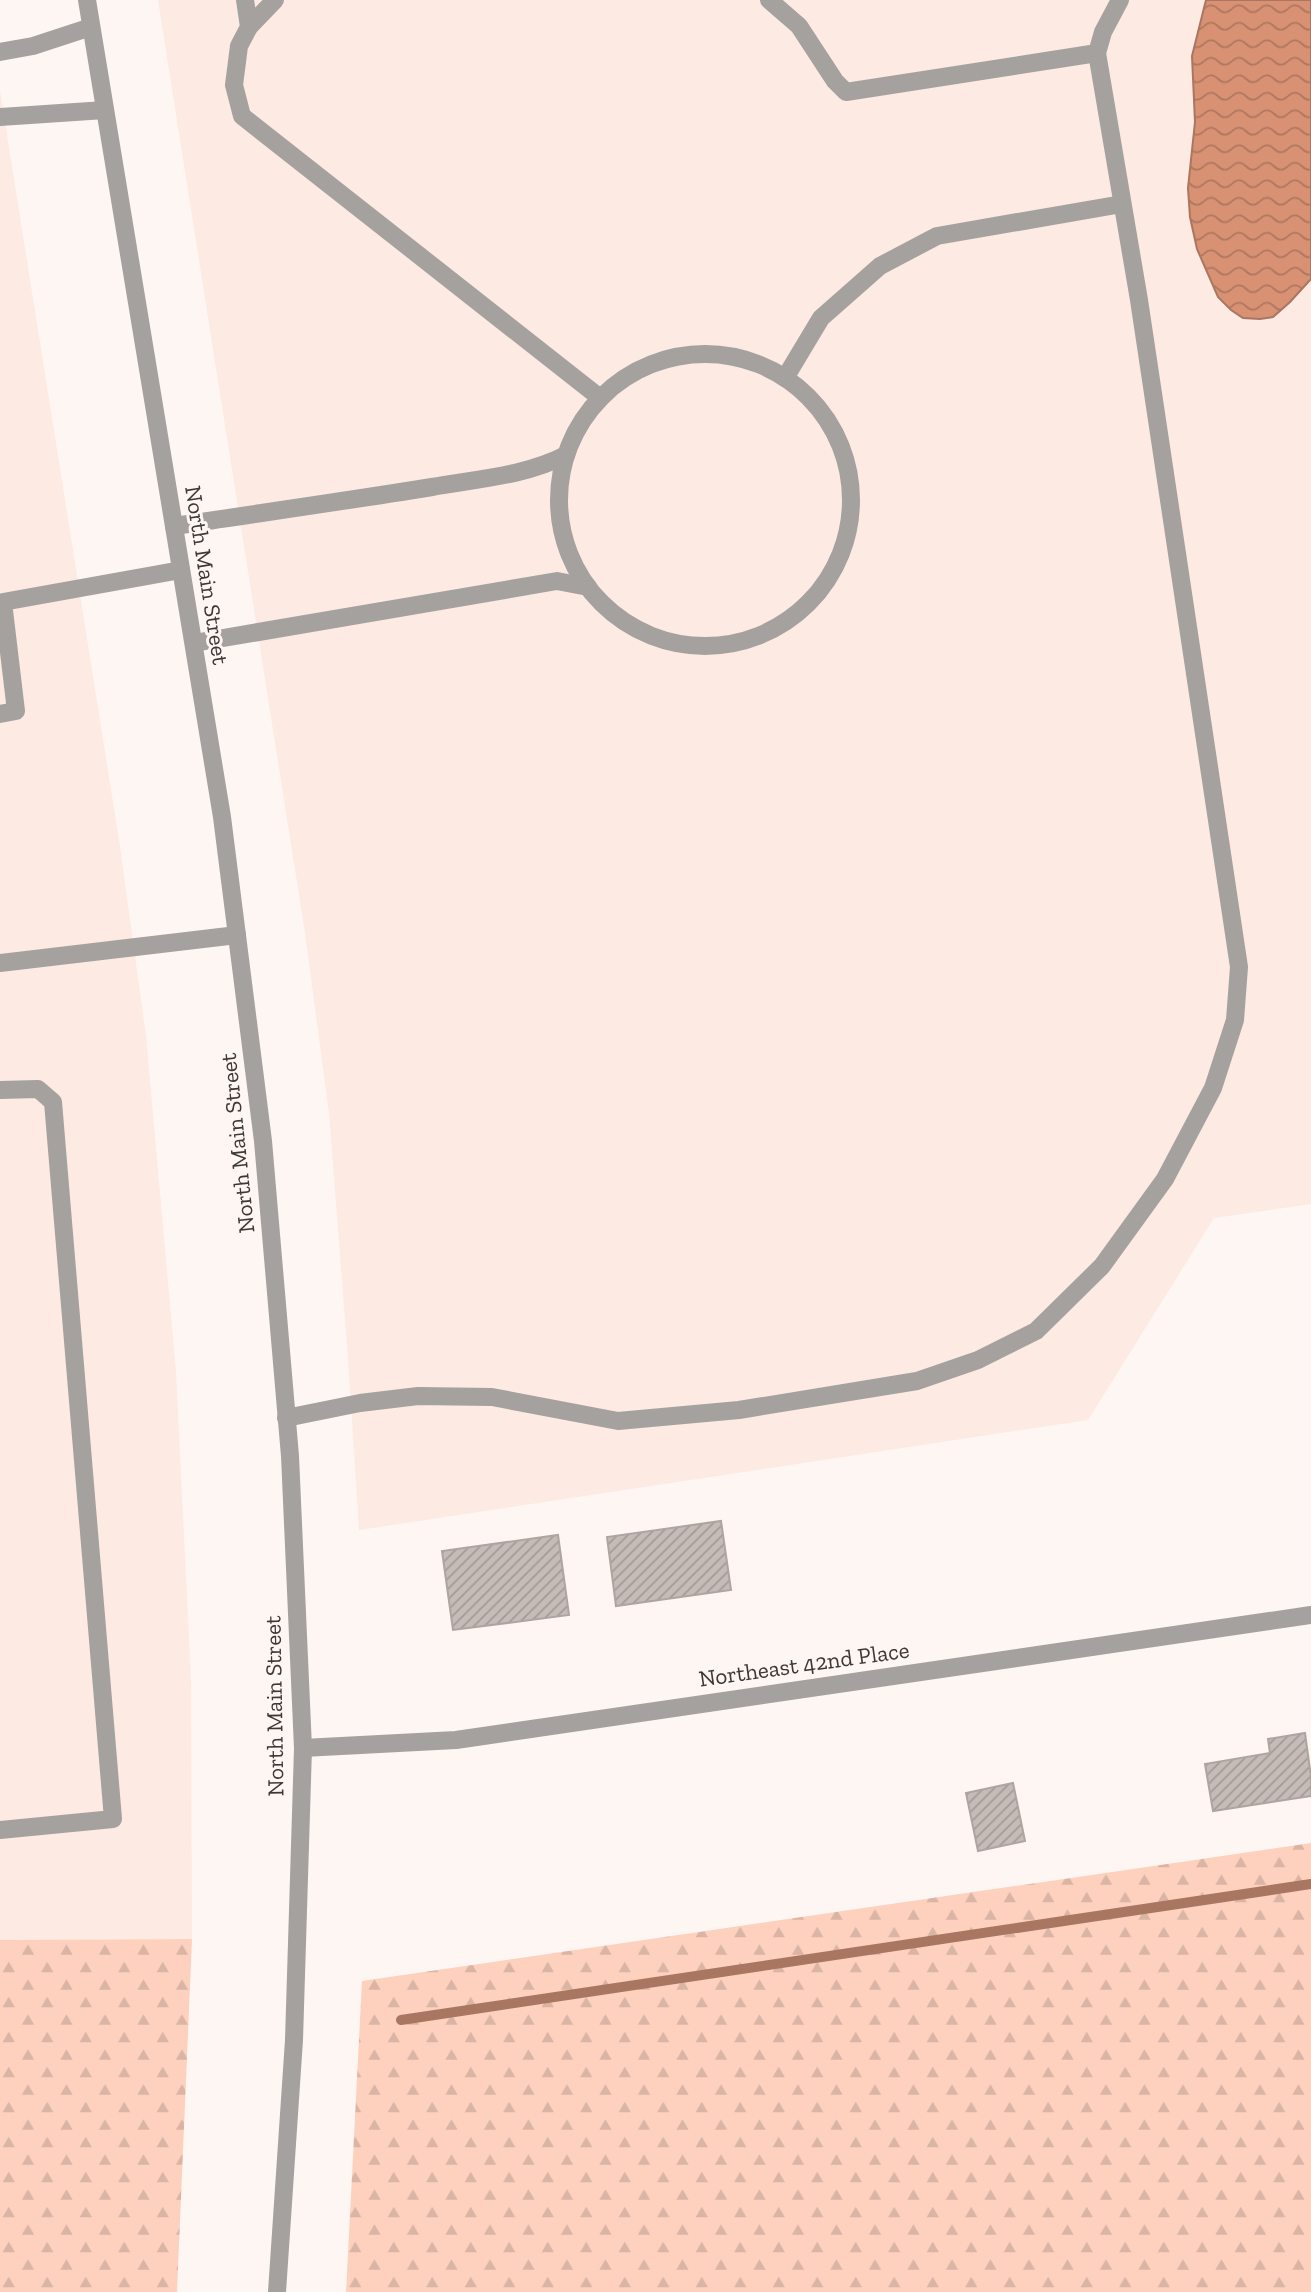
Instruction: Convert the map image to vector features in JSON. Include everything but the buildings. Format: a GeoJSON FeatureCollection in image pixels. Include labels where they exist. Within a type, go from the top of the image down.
{"type":"FeatureCollection","features":[{"type":"Feature","properties":{"kind":"street","name":"North Main Street"},"geometry":{"type":"LineString","coordinates":[[87,0],[222,817],[263,1141],[286,1418],[303,1748],[294,2040],[277,2292]]}},
{"type":"Feature","properties":{"kind":"street"},"geometry":{"type":"LineString","coordinates":[[245,0],[249,27]]}},
{"type":"Feature","properties":{"kind":"street"},"geometry":{"type":"LineString","coordinates":[[275,0],[249,27],[239,46],[233,85],[242,116],[599,397]]}},
{"type":"Feature","properties":{"kind":"street"},"geometry":{"type":"LineString","coordinates":[[769,0],[799,26],[835,82],[846,92],[1097,53]]}},
{"type":"Feature","properties":{"kind":"street"},"geometry":{"type":"LineString","coordinates":[[286,1418],[360,1403],[418,1396],[492,1397],[618,1420],[739,1410],[917,1381],[978,1360],[1036,1331],[1102,1266],[1165,1179],[1213,1088],[1235,1020],[1239,967],[1141,313],[1097,53],[1103,32],[1120,0]]}},
{"type":"Feature","properties":{"kind":"street"},"geometry":{"type":"LineString","coordinates":[[0,52],[33,46],[91,27]]}},
{"type":"Feature","properties":{"kind":"street"},"geometry":{"type":"LineString","coordinates":[[0,117],[105,110]]}},
{"type":"Feature","properties":{"kind":"street"},"geometry":{"type":"LineString","coordinates":[[785,378],[821,318],[880,266],[937,236],[1122,204]]}},
{"type":"Feature","properties":{"kind":"street"},"geometry":{"type":"LineString","coordinates":[[684,355],[732,356],[777,372],[785,378],[814,402],[840,442],[851,488],[848,536],[829,580],[796,615],[748,639],[715,646],[672,643],[631,627],[597,600],[571,564],[559,522],[559,478],[572,437],[599,397],[638,369],[684,355]]}},
{"type":"Feature","properties":{"kind":"street"},"geometry":{"type":"LineString","coordinates":[[174,526],[510,474],[545,466],[566,455]]}},
{"type":"Feature","properties":{"kind":"street"},"geometry":{"type":"LineString","coordinates":[[0,714],[16,711],[1,594],[181,570]]}},
{"type":"Feature","properties":{"kind":"street"},"geometry":{"type":"LineString","coordinates":[[194,643],[557,581],[588,587]]}},
{"type":"Feature","properties":{"kind":"street"},"geometry":{"type":"LineString","coordinates":[[0,963],[237,935]]}},
{"type":"Feature","properties":{"kind":"street"},"geometry":{"type":"LineString","coordinates":[[0,1090],[38,1089],[53,1102],[113,1819],[0,1830]]}},
{"type":"Feature","properties":{"kind":"street","name":"Northeast 42nd Place"},"geometry":{"type":"LineString","coordinates":[[303,1748],[456,1740],[1311,1615]]}},
{"type":"Feature","properties":{"kind":"shaded area"},"geometry":{"type":"Polygon","coordinates":[[[158,0],[1311,0],[1311,1204],[1214,1218],[1088,1420],[359,1530],[329,1113],[305,933],[158,0]]]}},
{"type":"Feature","properties":{"kind":"shaded area"},"geometry":{"type":"Polygon","coordinates":[[[0,91],[119,840],[146,1036],[176,1372],[191,1679],[192,1939],[0,1940],[0,91]]]}},
{"type":"Feature","properties":{"kind":"green space"},"geometry":{"type":"Polygon","coordinates":[[[1311,1843],[1311,2292],[346,2292],[362,1981],[1311,1843]]]}},
{"type":"Feature","properties":{"kind":"green space"},"geometry":{"type":"Polygon","coordinates":[[[192,1939],[177,2292],[0,2292],[0,1940],[192,1939]]]}},
{"type":"Feature","properties":{"kind":"water"},"geometry":{"type":"Polygon","coordinates":[[[1206,0],[1311,0],[1311,279],[1273,317],[1243,318],[1218,297],[1197,249],[1190,217],[1188,188],[1195,122],[1192,56],[1206,0]]]}},
{"type":"Feature","properties":{"kind":"waterway"},"geometry":{"type":"LineString","coordinates":[[401,2020],[1311,1884]]}}]}
